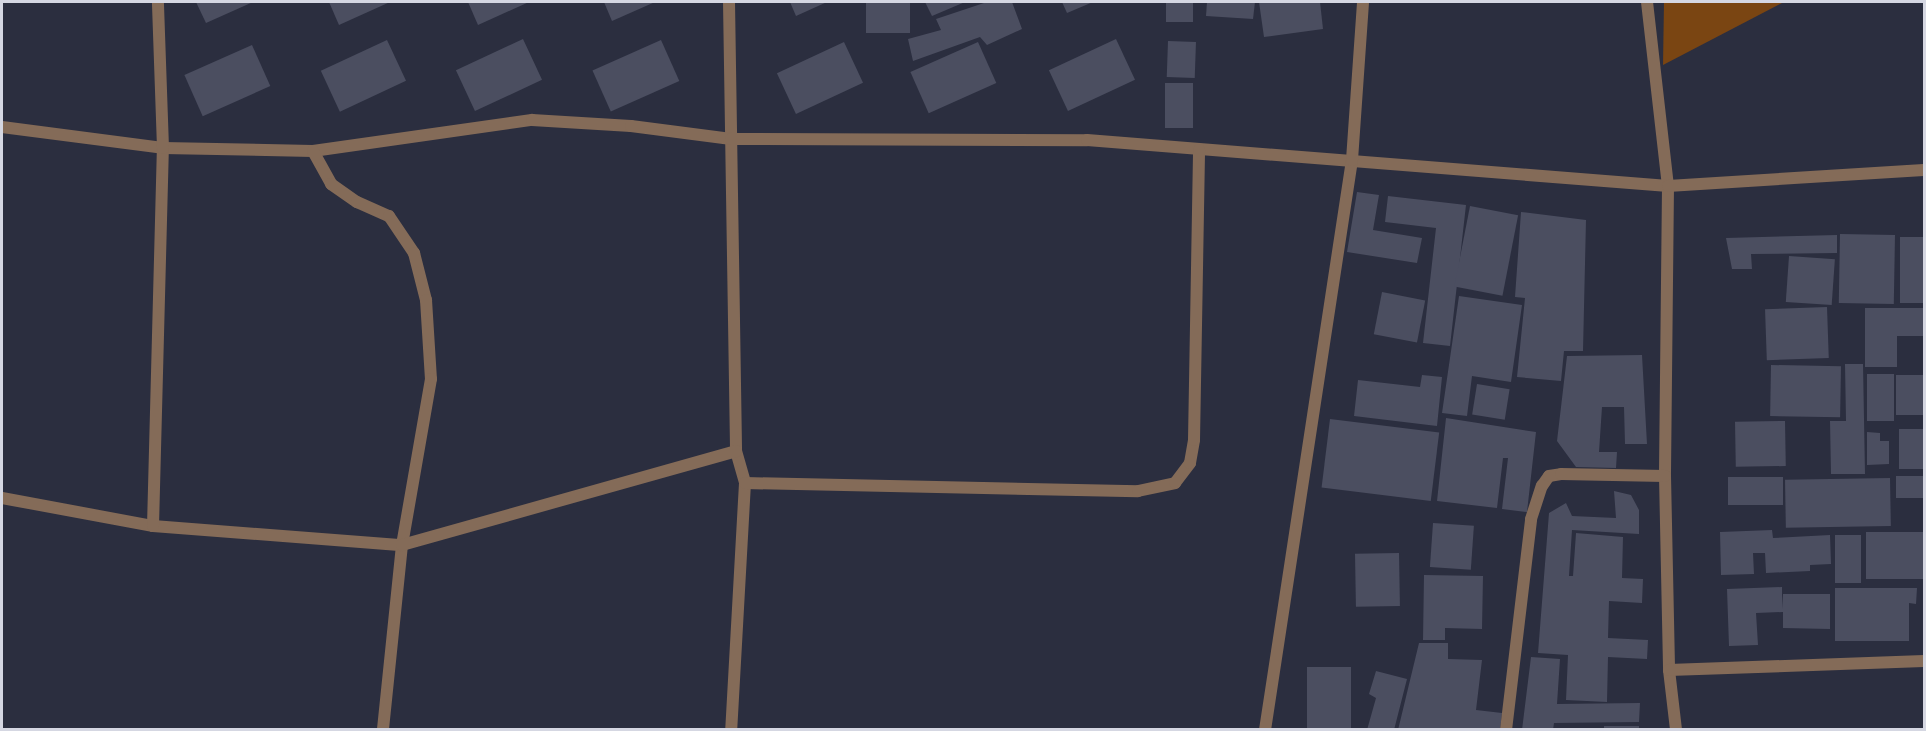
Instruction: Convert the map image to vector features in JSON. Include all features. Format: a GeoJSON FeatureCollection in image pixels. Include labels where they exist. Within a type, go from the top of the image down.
{"type":"FeatureCollection","features":[{"type":"Feature","properties":{"kind":"street"},"geometry":{"type":"LineString","coordinates":[[153,526],[163,148],[158,2]]}},
{"type":"Feature","properties":{"kind":"street"},"geometry":{"type":"LineString","coordinates":[[729,2],[736,451],[745,483],[731,729]]}},
{"type":"Feature","properties":{"kind":"street"},"geometry":{"type":"LineString","coordinates":[[1265,729],[1352,160],[1363,2]]}},
{"type":"Feature","properties":{"kind":"street"},"geometry":{"type":"LineString","coordinates":[[1647,2],[1668,186],[1665,476],[1669,669],[1676,729]]}},
{"type":"Feature","properties":{"kind":"street"},"geometry":{"type":"LineString","coordinates":[[2,127],[163,148],[313,151],[532,120],[631,126],[731,140],[1087,140],[1668,186],[1924,170]]}},
{"type":"Feature","properties":{"kind":"street"},"geometry":{"type":"LineString","coordinates":[[745,483],[1138,490],[1175,483],[1190,463],[1194,440],[1198,150]]}},
{"type":"Feature","properties":{"kind":"street"},"geometry":{"type":"LineString","coordinates":[[313,151],[331,184],[357,202],[389,216],[414,253],[426,300],[431,379],[402,545],[383,729]]}},
{"type":"Feature","properties":{"kind":"street"},"geometry":{"type":"LineString","coordinates":[[2,498],[153,526],[402,545],[736,451]]}},
{"type":"Feature","properties":{"kind":"street"},"geometry":{"type":"LineString","coordinates":[[1506,729],[1532,519],[1542,486],[1549,476],[1561,474],[1665,476]]}},
{"type":"Feature","properties":{"kind":"street"},"geometry":{"type":"LineString","coordinates":[[1669,669],[1924,661]]}},
{"type":"Feature","properties":{"kind":"shaded area"},"geometry":{"type":"Polygon","coordinates":[[[1664,2],[1784,2],[1663,65],[1664,2]]]}},
{"type":"Feature","properties":{"kind":"building"},"geometry":{"type":"Polygon","coordinates":[[[196,2],[253,2],[206,23],[196,2]]]}},
{"type":"Feature","properties":{"kind":"building"},"geometry":{"type":"Polygon","coordinates":[[[329,2],[390,2],[339,25],[329,2]]]}},
{"type":"Feature","properties":{"kind":"building"},"geometry":{"type":"Polygon","coordinates":[[[468,2],[529,2],[478,25],[468,2]]]}},
{"type":"Feature","properties":{"kind":"building"},"geometry":{"type":"Polygon","coordinates":[[[604,2],[655,2],[612,21],[604,2]]]}},
{"type":"Feature","properties":{"kind":"building"},"geometry":{"type":"Polygon","coordinates":[[[790,2],[827,2],[796,16],[790,2]]]}},
{"type":"Feature","properties":{"kind":"building"},"geometry":{"type":"Polygon","coordinates":[[[866,2],[910,2],[910,33],[866,33],[866,2]]]}},
{"type":"Feature","properties":{"kind":"building"},"geometry":{"type":"Polygon","coordinates":[[[925,2],[965,2],[932,16],[925,2]]]}},
{"type":"Feature","properties":{"kind":"building"},"geometry":{"type":"Polygon","coordinates":[[[987,2],[1012,2],[1022,29],[987,45],[980,37],[913,61],[908,39],[941,30],[936,19],[987,2]]]}},
{"type":"Feature","properties":{"kind":"building"},"geometry":{"type":"Polygon","coordinates":[[[1062,2],[1093,2],[1067,13],[1062,2]]]}},
{"type":"Feature","properties":{"kind":"building"},"geometry":{"type":"Polygon","coordinates":[[[1166,2],[1193,2],[1193,22],[1166,22],[1166,2]]]}},
{"type":"Feature","properties":{"kind":"building"},"geometry":{"type":"Polygon","coordinates":[[[1207,2],[1255,2],[1253,19],[1206,16],[1207,2]]]}},
{"type":"Feature","properties":{"kind":"building"},"geometry":{"type":"Polygon","coordinates":[[[1259,2],[1320,2],[1323,29],[1264,37],[1259,2]]]}},
{"type":"Feature","properties":{"kind":"building"},"geometry":{"type":"Polygon","coordinates":[[[523,39],[542,80],[475,111],[456,70],[523,39]]]}},
{"type":"Feature","properties":{"kind":"building"},"geometry":{"type":"Polygon","coordinates":[[[1116,39],[1135,80],[1068,111],[1049,70],[1116,39]]]}},
{"type":"Feature","properties":{"kind":"building"},"geometry":{"type":"Polygon","coordinates":[[[387,40],[406,81],[340,112],[321,71],[387,40]]]}},
{"type":"Feature","properties":{"kind":"building"},"geometry":{"type":"Polygon","coordinates":[[[661,40],[679,81],[611,112],[592,71],[661,40]]]}},
{"type":"Feature","properties":{"kind":"building"},"geometry":{"type":"Polygon","coordinates":[[[1168,41],[1196,42],[1195,78],[1167,77],[1168,41]]]}},
{"type":"Feature","properties":{"kind":"building"},"geometry":{"type":"Polygon","coordinates":[[[844,42],[863,83],[796,114],[777,73],[844,42]]]}},
{"type":"Feature","properties":{"kind":"building"},"geometry":{"type":"Polygon","coordinates":[[[978,42],[996,83],[929,113],[910,72],[978,42]]]}},
{"type":"Feature","properties":{"kind":"building"},"geometry":{"type":"Polygon","coordinates":[[[252,45],[270,86],[203,116],[184,75],[252,45]]]}},
{"type":"Feature","properties":{"kind":"building"},"geometry":{"type":"Polygon","coordinates":[[[1165,83],[1193,83],[1193,128],[1165,128],[1165,83]]]}},
{"type":"Feature","properties":{"kind":"building"},"geometry":{"type":"Polygon","coordinates":[[[1357,192],[1379,195],[1373,230],[1422,238],[1417,263],[1347,252],[1357,192]]]}},
{"type":"Feature","properties":{"kind":"building"},"geometry":{"type":"Polygon","coordinates":[[[1388,196],[1466,205],[1450,346],[1423,343],[1436,228],[1385,222],[1388,196]]]}},
{"type":"Feature","properties":{"kind":"building"},"geometry":{"type":"Polygon","coordinates":[[[1470,206],[1518,215],[1502,296],[1454,286],[1470,206]]]}},
{"type":"Feature","properties":{"kind":"building"},"geometry":{"type":"Polygon","coordinates":[[[1521,212],[1586,220],[1583,351],[1564,351],[1561,381],[1517,377],[1525,298],[1515,297],[1521,212]]]}},
{"type":"Feature","properties":{"kind":"building"},"geometry":{"type":"Polygon","coordinates":[[[1840,234],[1895,235],[1894,304],[1839,303],[1840,234]]]}},
{"type":"Feature","properties":{"kind":"building"},"geometry":{"type":"Polygon","coordinates":[[[1837,235],[1837,253],[1751,254],[1752,269],[1732,269],[1726,238],[1837,235]]]}},
{"type":"Feature","properties":{"kind":"building"},"geometry":{"type":"Polygon","coordinates":[[[1900,237],[1924,237],[1924,303],[1900,303],[1900,237]]]}},
{"type":"Feature","properties":{"kind":"building"},"geometry":{"type":"Polygon","coordinates":[[[1789,256],[1835,259],[1832,305],[1786,302],[1789,256]]]}},
{"type":"Feature","properties":{"kind":"building"},"geometry":{"type":"Polygon","coordinates":[[[1382,292],[1425,300],[1417,343],[1374,334],[1382,292]]]}},
{"type":"Feature","properties":{"kind":"building"},"geometry":{"type":"Polygon","coordinates":[[[1459,296],[1522,305],[1511,382],[1472,376],[1467,416],[1442,413],[1459,296]]]}},
{"type":"Feature","properties":{"kind":"building"},"geometry":{"type":"Polygon","coordinates":[[[1827,307],[1829,358],[1767,360],[1765,309],[1827,307]]]}},
{"type":"Feature","properties":{"kind":"building"},"geometry":{"type":"Polygon","coordinates":[[[1865,308],[1924,308],[1924,336],[1897,336],[1897,367],[1865,367],[1865,308]]]}},
{"type":"Feature","properties":{"kind":"building"},"geometry":{"type":"Polygon","coordinates":[[[1642,355],[1647,444],[1625,444],[1624,407],[1602,407],[1599,452],[1617,452],[1616,468],[1576,467],[1557,441],[1567,356],[1642,355]]]}},
{"type":"Feature","properties":{"kind":"building"},"geometry":{"type":"Polygon","coordinates":[[[1845,364],[1863,364],[1865,474],[1831,474],[1830,421],[1846,421],[1845,364]]]}},
{"type":"Feature","properties":{"kind":"building"},"geometry":{"type":"Polygon","coordinates":[[[1771,365],[1841,366],[1840,417],[1770,416],[1771,365]]]}},
{"type":"Feature","properties":{"kind":"building"},"geometry":{"type":"Polygon","coordinates":[[[1867,374],[1894,374],[1894,421],[1867,421],[1867,374]]]}},
{"type":"Feature","properties":{"kind":"building"},"geometry":{"type":"Polygon","coordinates":[[[1422,375],[1442,377],[1437,426],[1354,416],[1358,380],[1420,387],[1422,375]]]}},
{"type":"Feature","properties":{"kind":"building"},"geometry":{"type":"Polygon","coordinates":[[[1896,375],[1924,375],[1924,415],[1896,415],[1896,375]]]}},
{"type":"Feature","properties":{"kind":"building"},"geometry":{"type":"Polygon","coordinates":[[[1477,384],[1510,389],[1505,420],[1472,415],[1477,384]]]}},
{"type":"Feature","properties":{"kind":"building"},"geometry":{"type":"Polygon","coordinates":[[[1446,418],[1536,432],[1527,512],[1502,509],[1508,458],[1503,458],[1497,508],[1437,501],[1446,418]]]}},
{"type":"Feature","properties":{"kind":"building"},"geometry":{"type":"Polygon","coordinates":[[[1330,419],[1439,432],[1431,501],[1322,487],[1330,419]]]}},
{"type":"Feature","properties":{"kind":"building"},"geometry":{"type":"Polygon","coordinates":[[[1785,421],[1786,466],[1736,467],[1735,422],[1785,421]]]}},
{"type":"Feature","properties":{"kind":"building"},"geometry":{"type":"Polygon","coordinates":[[[1899,429],[1924,429],[1924,469],[1899,469],[1899,429]]]}},
{"type":"Feature","properties":{"kind":"building"},"geometry":{"type":"Polygon","coordinates":[[[1867,432],[1880,433],[1880,441],[1889,441],[1889,464],[1867,465],[1867,432]]]}},
{"type":"Feature","properties":{"kind":"building"},"geometry":{"type":"Polygon","coordinates":[[[1896,476],[1924,476],[1924,498],[1896,498],[1896,476]]]}},
{"type":"Feature","properties":{"kind":"building"},"geometry":{"type":"Polygon","coordinates":[[[1728,477],[1783,477],[1783,505],[1728,505],[1728,477]]]}},
{"type":"Feature","properties":{"kind":"building"},"geometry":{"type":"Polygon","coordinates":[[[1890,478],[1891,526],[1786,528],[1785,480],[1890,478]]]}},
{"type":"Feature","properties":{"kind":"building"},"geometry":{"type":"Polygon","coordinates":[[[1614,491],[1631,495],[1639,510],[1639,534],[1572,530],[1569,576],[1573,576],[1576,533],[1623,537],[1622,578],[1643,579],[1642,603],[1609,601],[1608,638],[1648,640],[1647,659],[1608,657],[1607,702],[1566,700],[1568,655],[1538,653],[1549,513],[1566,503],[1572,516],[1616,518],[1614,491]]]}},
{"type":"Feature","properties":{"kind":"building"},"geometry":{"type":"Polygon","coordinates":[[[1433,523],[1474,526],[1471,570],[1430,567],[1433,523]]]}},
{"type":"Feature","properties":{"kind":"building"},"geometry":{"type":"Polygon","coordinates":[[[1772,530],[1773,538],[1830,535],[1831,564],[1810,565],[1810,571],[1766,573],[1765,553],[1753,553],[1754,574],[1721,575],[1720,532],[1772,530]]]}},
{"type":"Feature","properties":{"kind":"building"},"geometry":{"type":"Polygon","coordinates":[[[1866,532],[1924,532],[1924,579],[1866,579],[1866,532]]]}},
{"type":"Feature","properties":{"kind":"building"},"geometry":{"type":"Polygon","coordinates":[[[1835,535],[1861,535],[1861,583],[1835,583],[1835,535]]]}},
{"type":"Feature","properties":{"kind":"building"},"geometry":{"type":"Polygon","coordinates":[[[1399,553],[1400,606],[1356,607],[1355,554],[1399,553]]]}},
{"type":"Feature","properties":{"kind":"building"},"geometry":{"type":"Polygon","coordinates":[[[1424,575],[1483,576],[1482,629],[1445,628],[1445,640],[1423,640],[1424,575]]]}},
{"type":"Feature","properties":{"kind":"building"},"geometry":{"type":"Polygon","coordinates":[[[1782,587],[1782,609],[1783,594],[1830,594],[1830,629],[1783,628],[1783,612],[1756,613],[1758,645],[1729,646],[1727,589],[1782,587]]]}},
{"type":"Feature","properties":{"kind":"building"},"geometry":{"type":"Polygon","coordinates":[[[1835,588],[1917,588],[1916,604],[1909,603],[1909,641],[1835,641],[1835,588]]]}},
{"type":"Feature","properties":{"kind":"building"},"geometry":{"type":"Polygon","coordinates":[[[1419,643],[1448,643],[1448,659],[1482,660],[1476,710],[1502,713],[1500,730],[1398,730],[1419,643]]]}},
{"type":"Feature","properties":{"kind":"building"},"geometry":{"type":"Polygon","coordinates":[[[1531,657],[1560,659],[1557,704],[1640,703],[1639,722],[1554,723],[1553,730],[1522,730],[1531,657]]]}},
{"type":"Feature","properties":{"kind":"building"},"geometry":{"type":"Polygon","coordinates":[[[1307,667],[1351,667],[1351,730],[1307,730],[1307,667]]]}},
{"type":"Feature","properties":{"kind":"building"},"geometry":{"type":"Polygon","coordinates":[[[1376,671],[1407,679],[1394,730],[1367,730],[1376,698],[1369,694],[1376,671]]]}},
{"type":"Feature","properties":{"kind":"building"},"geometry":{"type":"Polygon","coordinates":[[[1604,726],[1639,726],[1639,730],[1604,730],[1604,726]]]}}]}
